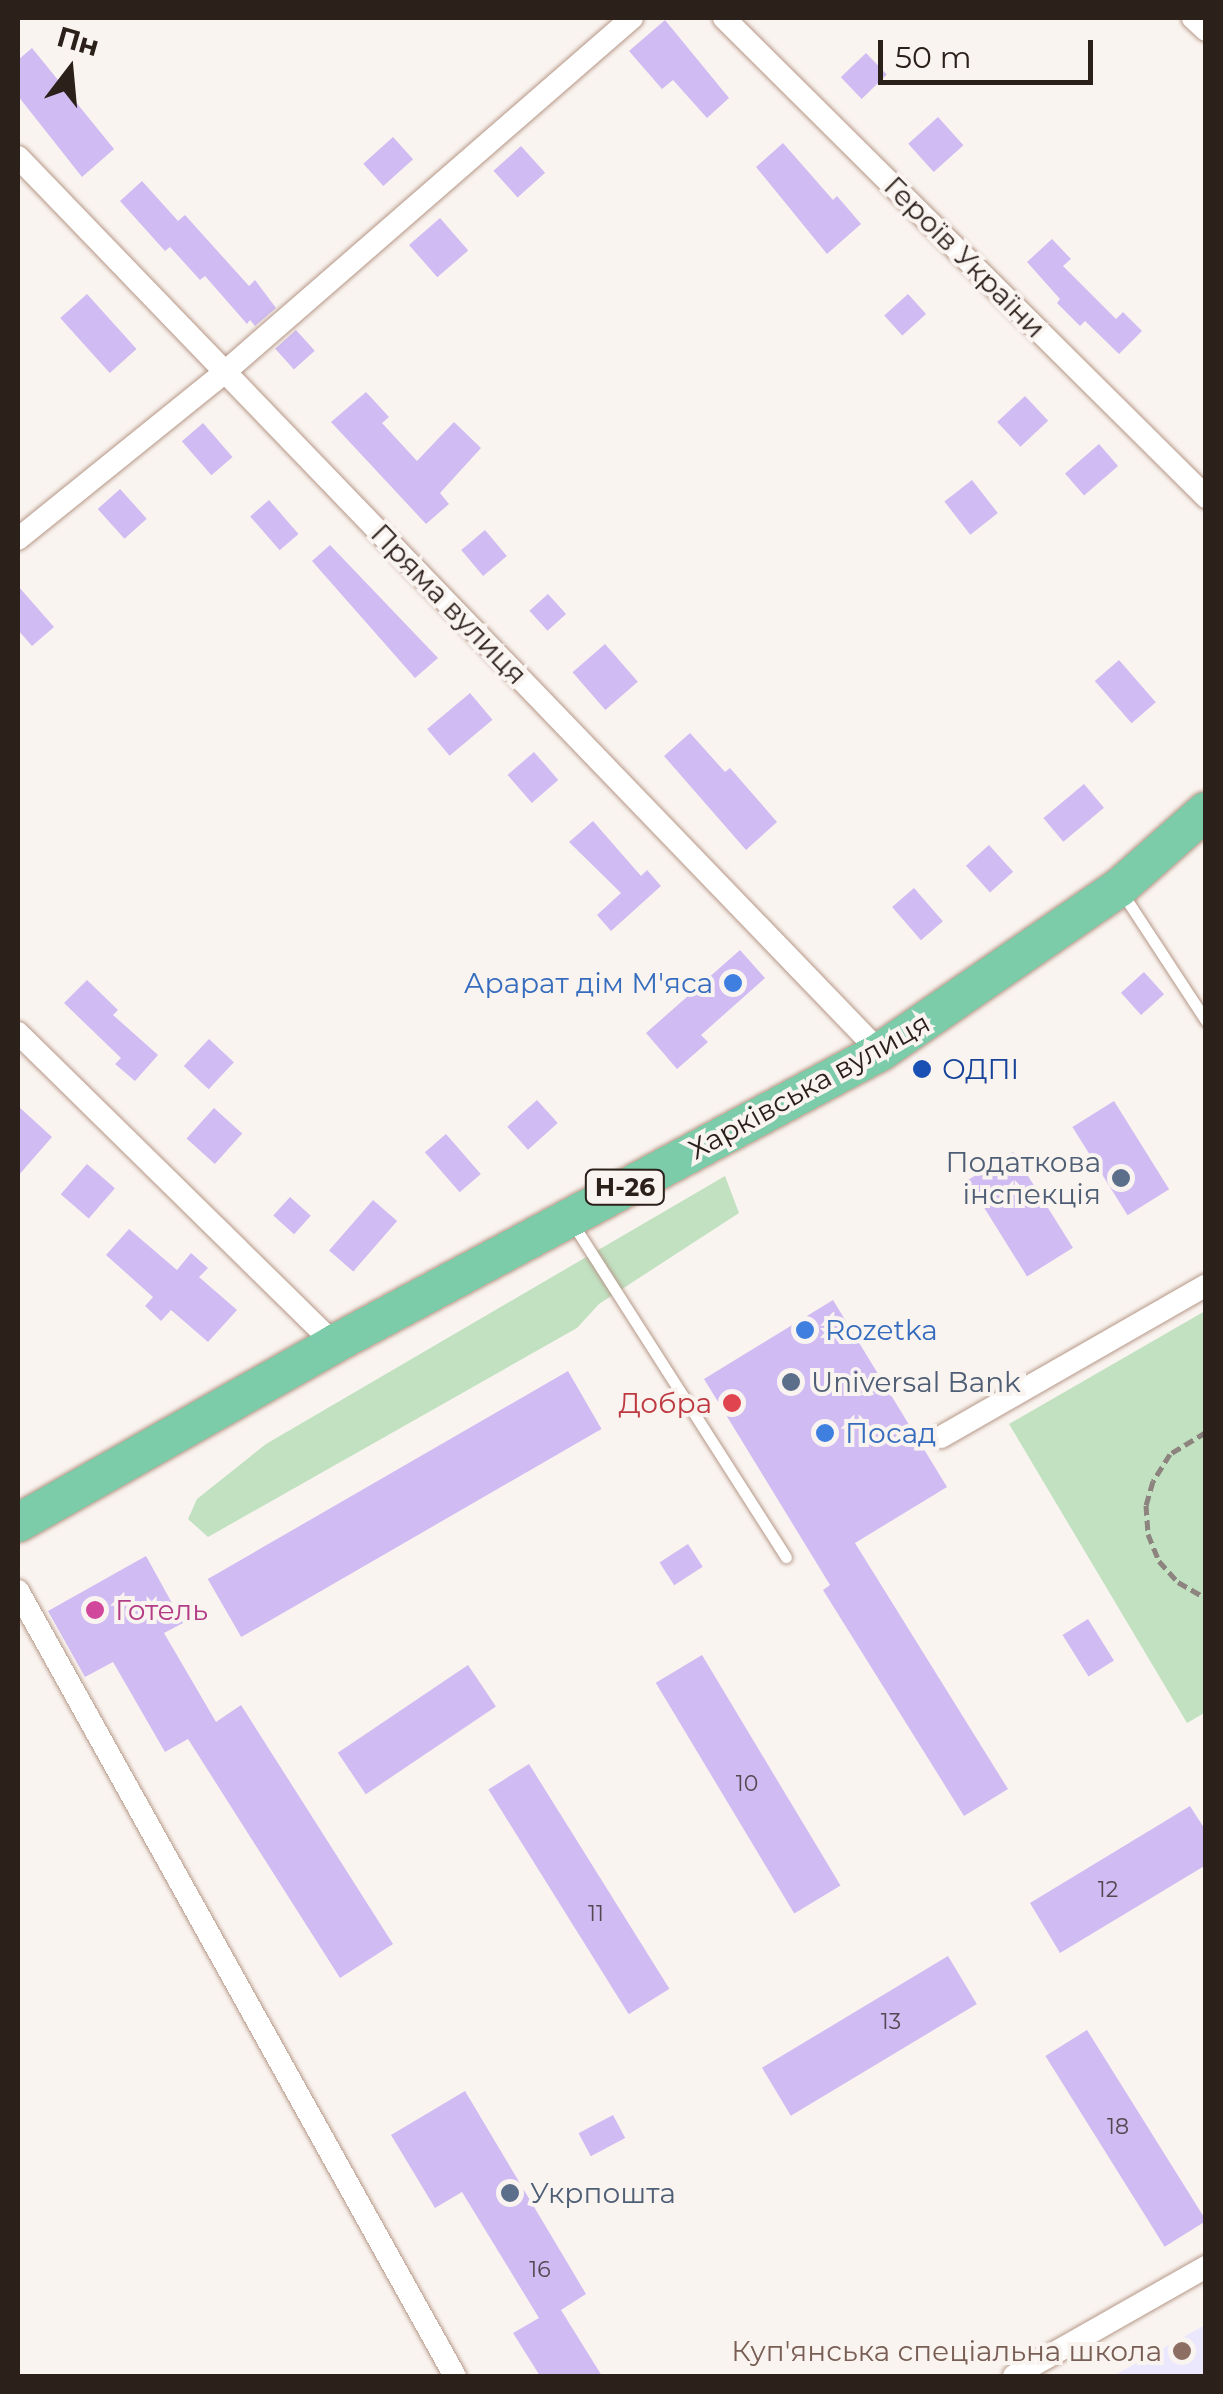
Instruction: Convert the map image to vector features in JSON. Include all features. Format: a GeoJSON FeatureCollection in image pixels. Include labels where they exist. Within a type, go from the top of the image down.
{"type":"FeatureCollection","features":[{"type":"Feature","properties":{"kind":"main road","name":"Харківська вулиця"},"geometry":{"type":"LineString","coordinates":[[18,1522],[334,1344],[880,1052],[1119,888],[1206,810]]}},
{"type":"Feature","properties":{"kind":"street"},"geometry":{"type":"LineString","coordinates":[[18,539],[226,371],[632,18]]}},
{"type":"Feature","properties":{"kind":"street","name":"Героїв України"},"geometry":{"type":"LineString","coordinates":[[724,18],[1206,496]]}},
{"type":"Feature","properties":{"kind":"street"},"geometry":{"type":"LineString","coordinates":[[1193,18],[1206,30]]}},
{"type":"Feature","properties":{"kind":"street","name":"Пряма вулиця"},"geometry":{"type":"LineString","coordinates":[[18,157],[880,1052]]}},
{"type":"Feature","properties":{"kind":"street"},"geometry":{"type":"LineString","coordinates":[[18,1033],[334,1344]]}},
{"type":"Feature","properties":{"kind":"street"},"geometry":{"type":"LineString","coordinates":[[942,1437],[1206,1285]]}},
{"type":"Feature","properties":{"kind":"street"},"geometry":{"type":"LineString","coordinates":[[18,1590],[455,2376]]}},
{"type":"Feature","properties":{"kind":"street"},"geometry":{"type":"LineString","coordinates":[[1014,2376],[1206,2267]]}},
{"type":"Feature","properties":{"kind":"lane"},"geometry":{"type":"LineString","coordinates":[[1119,888],[1206,1021]]}},
{"type":"Feature","properties":{"kind":"lane"},"geometry":{"type":"LineString","coordinates":[[569,1217],[786,1557]]}},
{"type":"Feature","properties":{"kind":"path"},"geometry":{"type":"LineString","coordinates":[[1206,1432],[1170,1454],[1153,1481],[1146,1506],[1148,1534],[1159,1560],[1178,1582],[1206,1598]]}},
{"type":"Feature","properties":{"kind":"shaded area","name":"Куп'янська спеціальна школа"},"geometry":{"type":"Polygon","coordinates":[[[1205,2325],[1205,2376],[1113,2376],[1205,2325]]]}},
{"type":"Feature","properties":{"kind":"green space"},"geometry":{"type":"Polygon","coordinates":[[[725,1176],[739,1213],[599,1304],[577,1328],[208,1537],[188,1519],[197,1499],[266,1444],[725,1176]]]}},
{"type":"Feature","properties":{"kind":"green space"},"geometry":{"type":"Polygon","coordinates":[[[1205,1311],[1206,1712],[1187,1723],[1009,1424],[1205,1311]]]}},
{"type":"Feature","properties":{"kind":"building"},"geometry":{"type":"Polygon","coordinates":[[[665,20],[729,98],[707,118],[673,80],[662,89],[629,51],[665,20]]]}},
{"type":"Feature","properties":{"kind":"building"},"geometry":{"type":"Polygon","coordinates":[[[32,48],[114,149],[82,177],[18,96],[18,60],[32,48]]]}},
{"type":"Feature","properties":{"kind":"building"},"geometry":{"type":"Polygon","coordinates":[[[866,53],[887,75],[862,99],[841,77],[866,53]]]}},
{"type":"Feature","properties":{"kind":"building"},"geometry":{"type":"Polygon","coordinates":[[[938,117],[963,145],[934,172],[908,144],[938,117]]]}},
{"type":"Feature","properties":{"kind":"building"},"geometry":{"type":"Polygon","coordinates":[[[393,137],[413,159],[383,186],[363,164],[393,137]]]}},
{"type":"Feature","properties":{"kind":"building"},"geometry":{"type":"Polygon","coordinates":[[[783,143],[833,200],[837,196],[861,224],[827,254],[756,167],[783,143]]]}},
{"type":"Feature","properties":{"kind":"building"},"geometry":{"type":"Polygon","coordinates":[[[521,146],[545,173],[518,198],[494,171],[521,146]]]}},
{"type":"Feature","properties":{"kind":"building"},"geometry":{"type":"Polygon","coordinates":[[[142,181],[178,221],[185,215],[249,286],[255,280],[276,308],[255,326],[250,320],[247,324],[205,276],[200,280],[170,247],[165,251],[120,201],[142,181]]]}},
{"type":"Feature","properties":{"kind":"building"},"geometry":{"type":"Polygon","coordinates":[[[440,218],[468,250],[437,277],[409,245],[440,218]]]}},
{"type":"Feature","properties":{"kind":"building"},"geometry":{"type":"Polygon","coordinates":[[[1052,239],[1071,259],[1063,266],[1116,319],[1123,312],[1142,331],[1119,354],[1085,321],[1080,326],[1057,303],[1060,299],[1027,262],[1052,239]]]}},
{"type":"Feature","properties":{"kind":"building"},"geometry":{"type":"Polygon","coordinates":[[[87,294],[137,349],[110,373],[60,318],[87,294]]]}},
{"type":"Feature","properties":{"kind":"building"},"geometry":{"type":"Polygon","coordinates":[[[908,294],[926,314],[902,335],[884,315],[908,294]]]}},
{"type":"Feature","properties":{"kind":"building"},"geometry":{"type":"Polygon","coordinates":[[[296,330],[315,351],[294,370],[275,349],[296,330]]]}},
{"type":"Feature","properties":{"kind":"building"},"geometry":{"type":"Polygon","coordinates":[[[366,392],[389,417],[382,423],[417,461],[454,422],[481,448],[440,493],[449,504],[426,524],[331,422],[366,392]]]}},
{"type":"Feature","properties":{"kind":"building"},"geometry":{"type":"Polygon","coordinates":[[[1025,396],[1048,421],[1020,447],[997,422],[1025,396]]]}},
{"type":"Feature","properties":{"kind":"building"},"geometry":{"type":"Polygon","coordinates":[[[203,423],[233,457],[211,475],[182,441],[203,423]]]}},
{"type":"Feature","properties":{"kind":"building"},"geometry":{"type":"Polygon","coordinates":[[[1099,444],[1118,466],[1084,495],[1065,474],[1099,444]]]}},
{"type":"Feature","properties":{"kind":"building"},"geometry":{"type":"Polygon","coordinates":[[[972,480],[998,513],[970,535],[944,502],[972,480]]]}},
{"type":"Feature","properties":{"kind":"building"},"geometry":{"type":"Polygon","coordinates":[[[120,489],[147,519],[124,539],[98,509],[120,489]]]}},
{"type":"Feature","properties":{"kind":"building"},"geometry":{"type":"Polygon","coordinates":[[[269,500],[299,534],[280,550],[250,516],[269,500]]]}},
{"type":"Feature","properties":{"kind":"building"},"geometry":{"type":"Polygon","coordinates":[[[485,530],[507,556],[483,576],[461,550],[485,530]]]}},
{"type":"Feature","properties":{"kind":"building"},"geometry":{"type":"Polygon","coordinates":[[[330,545],[438,658],[415,678],[312,561],[330,545]]]}},
{"type":"Feature","properties":{"kind":"building"},"geometry":{"type":"Polygon","coordinates":[[[18,586],[54,627],[32,646],[18,630],[18,586]]]}},
{"type":"Feature","properties":{"kind":"building"},"geometry":{"type":"Polygon","coordinates":[[[548,594],[566,614],[547,631],[529,611],[548,594]]]}},
{"type":"Feature","properties":{"kind":"building"},"geometry":{"type":"Polygon","coordinates":[[[605,644],[638,682],[605,710],[573,672],[605,644]]]}},
{"type":"Feature","properties":{"kind":"building"},"geometry":{"type":"Polygon","coordinates":[[[1119,660],[1156,702],[1132,723],[1095,681],[1119,660]]]}},
{"type":"Feature","properties":{"kind":"building"},"geometry":{"type":"Polygon","coordinates":[[[470,693],[492,720],[450,756],[427,729],[470,693]]]}},
{"type":"Feature","properties":{"kind":"building"},"geometry":{"type":"Polygon","coordinates":[[[690,733],[725,772],[730,768],[777,822],[746,850],[664,756],[690,733]]]}},
{"type":"Feature","properties":{"kind":"building"},"geometry":{"type":"Polygon","coordinates":[[[534,752],[558,780],[532,803],[508,775],[534,752]]]}},
{"type":"Feature","properties":{"kind":"building"},"geometry":{"type":"Polygon","coordinates":[[[1084,784],[1104,808],[1063,842],[1043,818],[1084,784]]]}},
{"type":"Feature","properties":{"kind":"building"},"geometry":{"type":"Polygon","coordinates":[[[593,821],[641,876],[647,870],[661,886],[611,931],[597,915],[621,893],[569,842],[593,821]]]}},
{"type":"Feature","properties":{"kind":"building"},"geometry":{"type":"Polygon","coordinates":[[[989,845],[1013,872],[990,892],[966,866],[989,845]]]}},
{"type":"Feature","properties":{"kind":"building"},"geometry":{"type":"Polygon","coordinates":[[[914,888],[943,921],[921,940],[892,907],[914,888]]]}},
{"type":"Feature","properties":{"kind":"building"},"geometry":{"type":"Polygon","coordinates":[[[740,950],[765,978],[701,1035],[708,1042],[677,1069],[646,1033],[740,950]]]}},
{"type":"Feature","properties":{"kind":"building"},"geometry":{"type":"Polygon","coordinates":[[[1144,972],[1164,994],[1141,1015],[1121,993],[1144,972]]]}},
{"type":"Feature","properties":{"kind":"building"},"geometry":{"type":"Polygon","coordinates":[[[87,980],[118,1010],[113,1015],[158,1055],[135,1081],[115,1064],[121,1058],[64,1003],[87,980]]]}},
{"type":"Feature","properties":{"kind":"building"},"geometry":{"type":"Polygon","coordinates":[[[209,1039],[234,1062],[209,1089],[184,1066],[209,1039]]]}},
{"type":"Feature","properties":{"kind":"building"},"geometry":{"type":"Polygon","coordinates":[[[537,1100],[558,1123],[528,1150],[507,1127],[537,1100]]]}},
{"type":"Feature","properties":{"kind":"building"},"geometry":{"type":"Polygon","coordinates":[[[1114,1101],[1169,1189],[1128,1215],[1072,1127],[1114,1101]]]}},
{"type":"Feature","properties":{"kind":"building"},"geometry":{"type":"Polygon","coordinates":[[[18,1106],[52,1137],[18,1176],[18,1106]]]}},
{"type":"Feature","properties":{"kind":"building"},"geometry":{"type":"Polygon","coordinates":[[[214,1108],[242,1133],[215,1164],[187,1138],[214,1108]]]}},
{"type":"Feature","properties":{"kind":"building"},"geometry":{"type":"Polygon","coordinates":[[[446,1134],[481,1174],[460,1192],[425,1152],[446,1134]]]}},
{"type":"Feature","properties":{"kind":"building"},"geometry":{"type":"Polygon","coordinates":[[[1013,1152],[1073,1248],[1027,1276],[967,1181],[1013,1152]]]}},
{"type":"Feature","properties":{"kind":"building"},"geometry":{"type":"Polygon","coordinates":[[[87,1164],[115,1188],[89,1218],[61,1194],[87,1164]]]}},
{"type":"Feature","properties":{"kind":"building"},"geometry":{"type":"Polygon","coordinates":[[[290,1197],[311,1216],[294,1234],[273,1216],[290,1197]]]}},
{"type":"Feature","properties":{"kind":"building"},"geometry":{"type":"Polygon","coordinates":[[[373,1200],[397,1221],[353,1272],[329,1251],[373,1200]]]}},
{"type":"Feature","properties":{"kind":"building"},"geometry":{"type":"Polygon","coordinates":[[[129,1229],[177,1270],[191,1253],[208,1268],[199,1277],[237,1310],[208,1342],[171,1310],[161,1321],[145,1306],[153,1297],[106,1255],[129,1229]]]}},
{"type":"Feature","properties":{"kind":"building"},"geometry":{"type":"Polygon","coordinates":[[[833,1300],[947,1487],[855,1543],[1008,1789],[964,1816],[823,1590],[830,1585],[704,1379],[833,1300]]]}},
{"type":"Feature","properties":{"kind":"building"},"geometry":{"type":"Polygon","coordinates":[[[568,1371],[602,1429],[241,1637],[208,1579],[568,1371]]]}},
{"type":"Feature","properties":{"kind":"building"},"geometry":{"type":"Polygon","coordinates":[[[688,1544],[703,1567],[674,1585],[659,1563],[688,1544]]]}},
{"type":"Feature","properties":{"kind":"building"},"geometry":{"type":"Polygon","coordinates":[[[146,1556],[183,1623],[164,1633],[216,1722],[241,1705],[393,1944],[340,1978],[188,1739],[165,1752],[113,1662],[85,1677],[48,1611],[146,1556]]]}},
{"type":"Feature","properties":{"kind":"building"},"geometry":{"type":"Polygon","coordinates":[[[1088,1619],[1114,1661],[1089,1676],[1063,1635],[1088,1619]]]}},
{"type":"Feature","properties":{"kind":"building"},"geometry":{"type":"Polygon","coordinates":[[[702,1655],[841,1886],[794,1913],[656,1683],[702,1655]]]}},
{"type":"Feature","properties":{"kind":"building"},"geometry":{"type":"Polygon","coordinates":[[[468,1665],[496,1706],[366,1794],[338,1753],[468,1665]]]}},
{"type":"Feature","properties":{"kind":"building"},"geometry":{"type":"Polygon","coordinates":[[[529,1764],[669,1989],[629,2014],[488,1789],[529,1764]]]}},
{"type":"Feature","properties":{"kind":"building"},"geometry":{"type":"Polygon","coordinates":[[[1190,1806],[1206,1831],[1206,1865],[1060,1953],[1030,1903],[1190,1806]]]}},
{"type":"Feature","properties":{"kind":"building"},"geometry":{"type":"Polygon","coordinates":[[[948,1956],[977,2004],[791,2116],[762,2068],[948,1956]]]}},
{"type":"Feature","properties":{"kind":"building"},"geometry":{"type":"Polygon","coordinates":[[[1087,2030],[1206,2220],[1165,2247],[1045,2056],[1087,2030]]]}},
{"type":"Feature","properties":{"kind":"building"},"geometry":{"type":"Polygon","coordinates":[[[465,2091],[586,2294],[561,2310],[602,2376],[540,2376],[513,2333],[539,2318],[462,2192],[435,2208],[391,2135],[465,2091]]]}},
{"type":"Feature","properties":{"kind":"building"},"geometry":{"type":"Polygon","coordinates":[[[613,2115],[625,2138],[591,2156],[579,2133],[613,2115]]]}},
{"type":"Feature","properties":{"kind":"place","name":"Арарат дім М'яса"},"geometry":{"type":"Point","coordinates":[733,983]}},
{"type":"Feature","properties":{"kind":"place","name":"ОДПІ"},"geometry":{"type":"Point","coordinates":[922,1069]}},
{"type":"Feature","properties":{"kind":"place","name":"Податкова інспекція"},"geometry":{"type":"Point","coordinates":[1121,1178]}},
{"type":"Feature","properties":{"kind":"place","name":"Rozetka"},"geometry":{"type":"Point","coordinates":[805,1330]}},
{"type":"Feature","properties":{"kind":"place","name":"Universal Bank"},"geometry":{"type":"Point","coordinates":[791,1382]}},
{"type":"Feature","properties":{"kind":"place","name":"Добра"},"geometry":{"type":"Point","coordinates":[732,1403]}},
{"type":"Feature","properties":{"kind":"place","name":"Посад"},"geometry":{"type":"Point","coordinates":[825,1433]}},
{"type":"Feature","properties":{"kind":"place","name":"Готель"},"geometry":{"type":"Point","coordinates":[95,1610]}},
{"type":"Feature","properties":{"kind":"place","name":"Укрпошта"},"geometry":{"type":"Point","coordinates":[510,2193]}},
{"type":"Feature","properties":{"kind":"place","name":"Куп'янська спеціальна школа"},"geometry":{"type":"Point","coordinates":[1182,2351]}}]}
